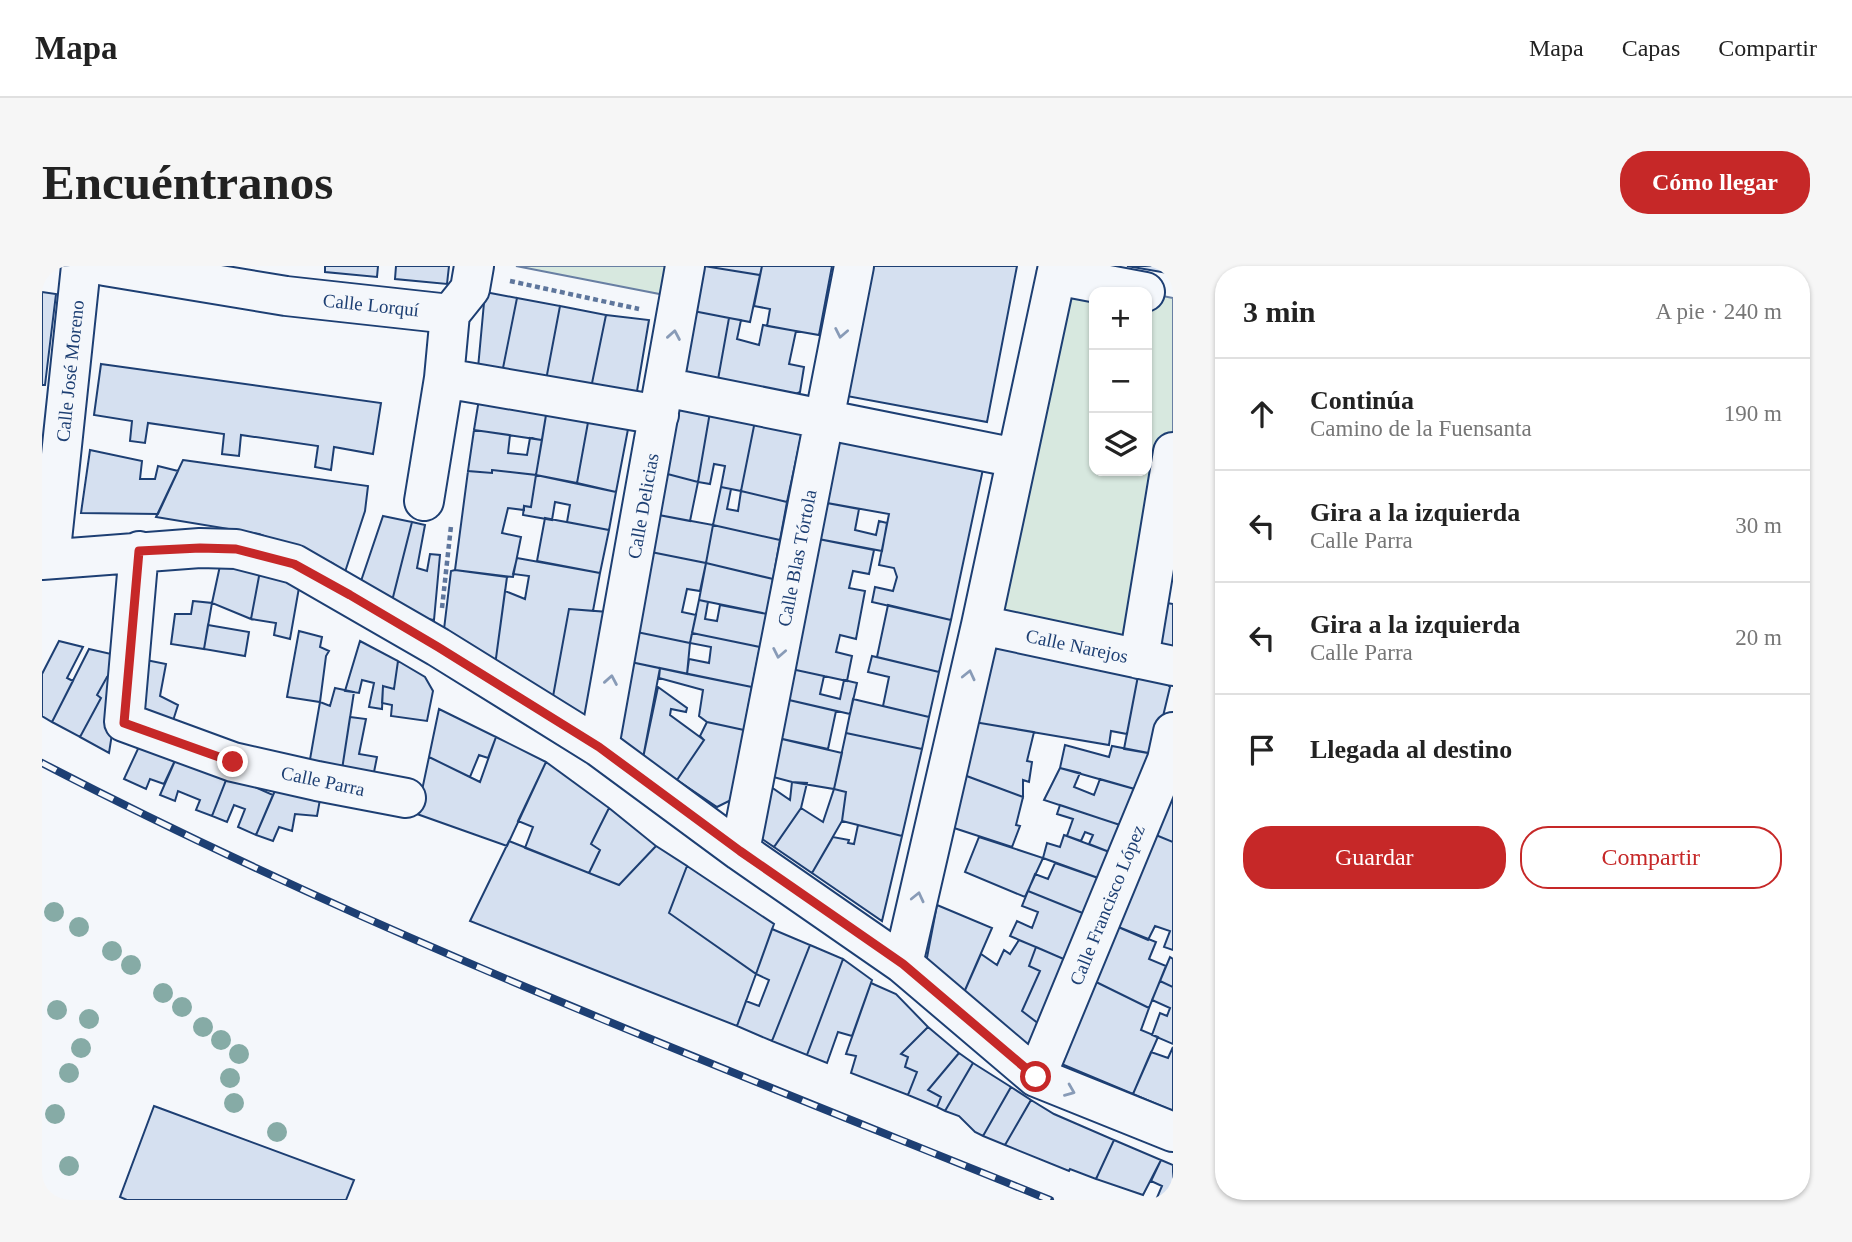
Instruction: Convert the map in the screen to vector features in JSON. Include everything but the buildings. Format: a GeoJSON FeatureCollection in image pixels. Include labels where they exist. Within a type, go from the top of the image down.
{"type":"FeatureCollection","features":[{"type":"Feature","properties":{"kind":"street","name":"Calle José Moreno"},"geometry":{"type":"LineString","coordinates":[[46,560],[81,266]]}},
{"type":"Feature","properties":{"kind":"street","name":"Calle Lorquí"},"geometry":{"type":"LineString","coordinates":[[105,266],[287,281],[450,314]]}},
{"type":"Feature","properties":{"kind":"street","name":"Calle Delicias"},"geometry":{"type":"LineString","coordinates":[[599,747],[685,266]]}},
{"type":"Feature","properties":{"kind":"street","name":"Calle Blas Tórtola"},"geometry":{"type":"LineString","coordinates":[[740,851],[854,266]]}},
{"type":"Feature","properties":{"kind":"street"},"geometry":{"type":"LineString","coordinates":[[424,501],[444,378],[450,314],[470,289],[473,269]]}},
{"type":"Feature","properties":{"kind":"street"},"geometry":{"type":"LineString","coordinates":[[903,964],[981,625],[1057,270],[1126,287]]}},
{"type":"Feature","properties":{"kind":"street"},"geometry":{"type":"LineString","coordinates":[[1152,293],[1173,298]]}},
{"type":"Feature","properties":{"kind":"street"},"geometry":{"type":"LineString","coordinates":[[444,378],[824,420],[1016,458]]}},
{"type":"Feature","properties":{"kind":"street"},"geometry":{"type":"LineString","coordinates":[[1156,663],[1173,452]]}},
{"type":"Feature","properties":{"kind":"street"},"geometry":{"type":"LineString","coordinates":[[46,560],[200,548],[236,549],[294,564],[438,647],[599,747],[740,851],[903,964],[1036,1077],[1173,1132]]}},
{"type":"Feature","properties":{"kind":"street","name":"Calle Parra"},"geometry":{"type":"LineString","coordinates":[[139,551],[124,723],[233,762],[317,782],[406,797]]}},
{"type":"Feature","properties":{"kind":"street","name":"Calle Narejos"},"geometry":{"type":"LineString","coordinates":[[981,625],[1156,663]]}},
{"type":"Feature","properties":{"kind":"street","name":"Calle Francisco López"},"geometry":{"type":"LineString","coordinates":[[1036,1077],[1167,760],[1173,732]]}},
{"type":"Feature","properties":{"kind":"path"},"geometry":{"type":"LineString","coordinates":[[473,269],[677,317]]}},
{"type":"Feature","properties":{"kind":"path"},"geometry":{"type":"LineString","coordinates":[[424,501],[453,512],[438,647]]}},
{"type":"Feature","properties":{"kind":"shaded area"},"geometry":{"type":"Polygon","coordinates":[[[516,266],[685,266],[680,298],[516,266]]]}},
{"type":"Feature","properties":{"kind":"shaded area"},"geometry":{"type":"Polygon","coordinates":[[[1056,275],[1089,290],[1089,476],[1152,476],[1152,294],[1173,298],[1173,452],[1139,659],[981,625],[1056,275]]]}},
{"type":"Feature","properties":{"kind":"railway"},"geometry":{"type":"LineString","coordinates":[[42,763],[165,825],[414,939],[541,994],[1050,1200]]}},
{"type":"Feature","properties":{"kind":"route"},"geometry":{"type":"LineString","coordinates":[[233,762],[124,723],[139,551],[236,549],[294,564],[350,595],[599,747],[740,851],[903,964],[1036,1077]]}}]}
